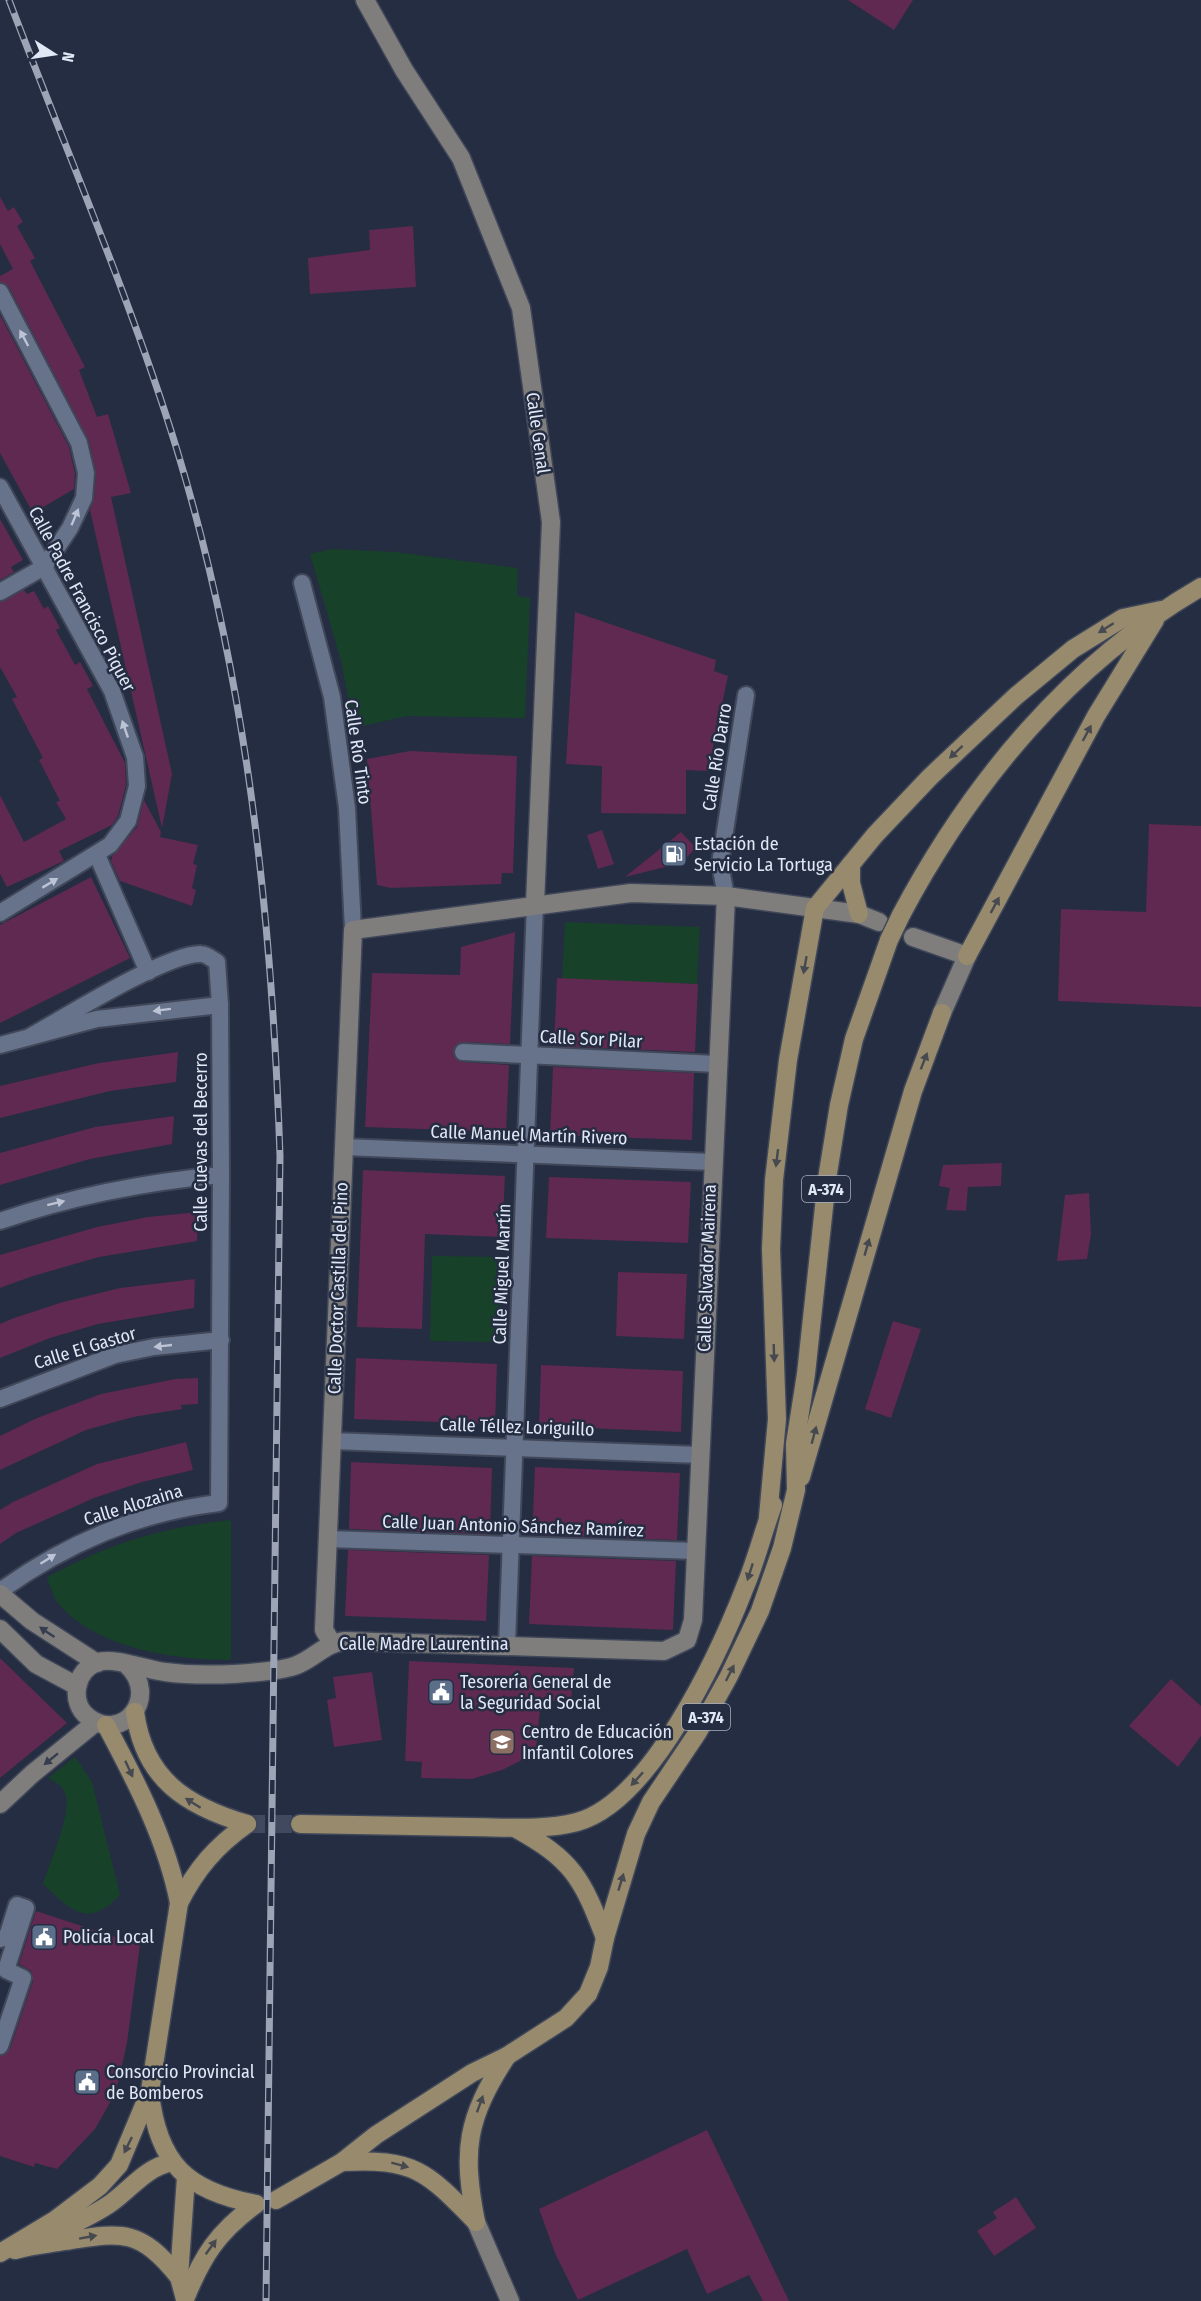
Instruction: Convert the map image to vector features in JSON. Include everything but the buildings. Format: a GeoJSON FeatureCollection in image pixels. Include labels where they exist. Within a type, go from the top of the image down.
{"type":"FeatureCollection","features":[{"type":"Feature","properties":{"kind":"main road","name":"A-374"},"geometry":{"type":"LineString","coordinates":[[605,1938],[636,1834],[651,1802],[698,1732],[729,1676],[760,1611],[782,1548],[796,1490],[795,1444],[806,1374],[827,1179],[839,1106],[854,1039],[889,940],[925,870],[991,775],[1087,669],[1161,610],[1201,587]]}},
{"type":"Feature","properties":{"kind":"main road"},"geometry":{"type":"LineString","coordinates":[[768,1517],[777,1419],[771,1249],[774,1180],[788,1060],[815,908],[851,864],[930,777],[1016,696],[1073,649],[1123,618],[1161,610]]}},
{"type":"Feature","properties":{"kind":"main road"},"geometry":{"type":"LineString","coordinates":[[967,956],[1096,716],[1161,610]]}},
{"type":"Feature","properties":{"kind":"main road"},"geometry":{"type":"LineString","coordinates":[[851,864],[851,883],[859,914]]}},
{"type":"Feature","properties":{"kind":"main road"},"geometry":{"type":"LineString","coordinates":[[796,1490],[913,1091],[942,1013]]}},
{"type":"Feature","properties":{"kind":"main road","name":"A-374"},"geometry":{"type":"LineString","coordinates":[[514,1827],[578,1822],[600,1812],[623,1794],[649,1766],[711,1665],[746,1586],[795,1444]]}},
{"type":"Feature","properties":{"kind":"main road"},"geometry":{"type":"LineString","coordinates":[[0,2254],[55,2220],[100,2186],[118,2165],[150,2091],[179,1903],[192,1876],[209,1855],[247,1824],[196,1806],[175,1790],[148,1757],[138,1735],[135,1712]]}},
{"type":"Feature","properties":{"kind":"main road"},"geometry":{"type":"LineString","coordinates":[[101,1724],[150,1815],[176,1885],[179,1903]]}},
{"type":"Feature","properties":{"kind":"main road"},"geometry":{"type":"LineString","coordinates":[[276,2200],[342,2162],[375,2135],[472,2073],[507,2056],[566,2018],[588,1994],[599,1967],[605,1938],[591,1902],[572,1869],[542,1843],[514,1827],[300,1824]]}},
{"type":"Feature","properties":{"kind":"main road"},"geometry":{"type":"LineString","coordinates":[[476,2222],[467,2156],[470,2131],[486,2089],[507,2056]]}},
{"type":"Feature","properties":{"kind":"main road"},"geometry":{"type":"LineString","coordinates":[[150,2091],[154,2122],[172,2162],[186,2177],[210,2193],[255,2204],[218,2238],[200,2262],[185,2300]]}},
{"type":"Feature","properties":{"kind":"main road"},"geometry":{"type":"LineString","coordinates":[[342,2162],[374,2160],[399,2163],[421,2172],[445,2191],[476,2222]]}},
{"type":"Feature","properties":{"kind":"main road"},"geometry":{"type":"LineString","coordinates":[[30,2246],[112,2202],[134,2181],[158,2165],[172,2162]]}},
{"type":"Feature","properties":{"kind":"main road"},"geometry":{"type":"LineString","coordinates":[[185,2300],[179,2277],[186,2177]]}},
{"type":"Feature","properties":{"kind":"main road"},"geometry":{"type":"LineString","coordinates":[[0,2254],[30,2246],[106,2234],[127,2236],[148,2245],[179,2277]]}},
{"type":"Feature","properties":{"kind":"street","name":"Calle Genal"},"geometry":{"type":"LineString","coordinates":[[365,0],[404,70],[461,158],[520,309],[551,522],[535,904]]}},
{"type":"Feature","properties":{"kind":"street"},"geometry":{"type":"LineString","coordinates":[[0,292],[79,443],[86,473],[84,498],[70,528],[44,567],[0,592]]}},
{"type":"Feature","properties":{"kind":"street","name":"Calle Padre Francisco Piquer"},"geometry":{"type":"LineString","coordinates":[[0,487],[112,691],[135,757],[136,786],[128,821],[110,845],[97,855],[2,906]]}},
{"type":"Feature","properties":{"kind":"street","name":"Calle Río Tinto"},"geometry":{"type":"LineString","coordinates":[[302,583],[332,697],[347,808],[353,930]]}},
{"type":"Feature","properties":{"kind":"street","name":"Calle Río Darro"},"geometry":{"type":"LineString","coordinates":[[726,896],[720,864],[747,695]]}},
{"type":"Feature","properties":{"kind":"street"},"geometry":{"type":"LineString","coordinates":[[31,1036],[148,972],[97,855]]}},
{"type":"Feature","properties":{"kind":"street"},"geometry":{"type":"LineString","coordinates":[[353,930],[631,893],[726,896],[859,914],[879,922]]}},
{"type":"Feature","properties":{"kind":"street","name":"Calle Salvador Mairena"},"geometry":{"type":"LineString","coordinates":[[687,1640],[693,1620],[712,1162],[726,896]]}},
{"type":"Feature","properties":{"kind":"street","name":"Calle Miguel Martín"},"geometry":{"type":"LineString","coordinates":[[507,1644],[535,904]]}},
{"type":"Feature","properties":{"kind":"street","name":"Calle Doctor Castilla del Pino"},"geometry":{"type":"LineString","coordinates":[[332,1642],[324,1630],[353,930]]}},
{"type":"Feature","properties":{"kind":"street"},"geometry":{"type":"LineString","coordinates":[[913,936],[967,956],[942,1013]]}},
{"type":"Feature","properties":{"kind":"street","name":"Calle Cuevas del Becerro"},"geometry":{"type":"LineString","coordinates":[[148,972],[187,955],[203,953],[217,962],[220,1005],[221,1175],[219,1503]]}},
{"type":"Feature","properties":{"kind":"street"},"geometry":{"type":"LineString","coordinates":[[0,1045],[97,1019],[220,1005]]}},
{"type":"Feature","properties":{"kind":"street","name":"Calle Sor Pilar"},"geometry":{"type":"LineString","coordinates":[[464,1052],[717,1064]]}},
{"type":"Feature","properties":{"kind":"street","name":"Calle Manuel Martín Rivero"},"geometry":{"type":"LineString","coordinates":[[344,1147],[712,1162]]}},
{"type":"Feature","properties":{"kind":"street"},"geometry":{"type":"LineString","coordinates":[[0,1221],[47,1205],[128,1186],[221,1175]]}},
{"type":"Feature","properties":{"kind":"street","name":"Calle El Gastor"},"geometry":{"type":"LineString","coordinates":[[0,1399],[115,1355],[154,1347],[221,1340]]}},
{"type":"Feature","properties":{"kind":"street","name":"Calle Téllez Loriguillo"},"geometry":{"type":"LineString","coordinates":[[332,1441],[699,1455]]}},
{"type":"Feature","properties":{"kind":"street","name":"Calle Alozaina"},"geometry":{"type":"LineString","coordinates":[[0,1593],[60,1551],[85,1539],[165,1511],[219,1503]]}},
{"type":"Feature","properties":{"kind":"street","name":"Calle Juan Antonio Sánchez Ramírez"},"geometry":{"type":"LineString","coordinates":[[328,1539],[696,1551]]}},
{"type":"Feature","properties":{"kind":"street"},"geometry":{"type":"LineString","coordinates":[[0,1593],[32,1621],[96,1662],[117,1661],[127,1665],[140,1682],[141,1692],[135,1712],[127,1720],[101,1724],[32,1774],[0,1804]]}},
{"type":"Feature","properties":{"kind":"street"},"geometry":{"type":"LineString","coordinates":[[0,1629],[36,1664],[77,1686]]}},
{"type":"Feature","properties":{"kind":"street","name":"Calle Madre Laurentina"},"geometry":{"type":"LineString","coordinates":[[127,1665],[166,1672],[235,1674],[297,1665],[332,1642],[366,1640],[664,1651],[687,1640]]}},
{"type":"Feature","properties":{"kind":"street"},"geometry":{"type":"LineString","coordinates":[[96,1662],[81,1676],[77,1686],[80,1708],[101,1724]]}},
{"type":"Feature","properties":{"kind":"street"},"geometry":{"type":"LineString","coordinates":[[141,1692],[166,1672]]}},
{"type":"Feature","properties":{"kind":"street"},"geometry":{"type":"LineString","coordinates":[[0,1939],[7,1937],[17,1905],[26,1908],[6,1970],[23,1978],[0,2046]]}},
{"type":"Feature","properties":{"kind":"street"},"geometry":{"type":"LineString","coordinates":[[476,2222],[510,2301]]}},
{"type":"Feature","properties":{"kind":"green space"},"geometry":{"type":"Polygon","coordinates":[[[332,549],[395,552],[518,568],[517,596],[530,598],[525,718],[407,716],[354,728],[341,661],[310,554],[332,549]]]}},
{"type":"Feature","properties":{"kind":"green space"},"geometry":{"type":"Polygon","coordinates":[[[565,922],[700,927],[697,984],[562,979],[565,922]]]}},
{"type":"Feature","properties":{"kind":"green space"},"geometry":{"type":"Polygon","coordinates":[[[432,1256],[501,1257],[499,1342],[430,1341],[432,1256]]]}},
{"type":"Feature","properties":{"kind":"green space"},"geometry":{"type":"Polygon","coordinates":[[[231,1520],[231,1660],[186,1658],[138,1649],[115,1641],[74,1619],[58,1603],[47,1577],[93,1555],[136,1539],[205,1523],[231,1520]]]}},
{"type":"Feature","properties":{"kind":"green space"},"geometry":{"type":"Polygon","coordinates":[[[75,1757],[92,1782],[120,1895],[108,1905],[89,1914],[71,1908],[43,1884],[63,1825],[67,1802],[62,1788],[48,1778],[75,1757]]]}},
{"type":"Feature","properties":{"kind":"tunnel"},"geometry":{"type":"LineString","coordinates":[[247,1824],[300,1824]]}},
{"type":"Feature","properties":{"kind":"railway"},"geometry":{"type":"LineString","coordinates":[[9,0],[139,337],[177,450],[222,624],[252,800],[262,888],[276,1066],[280,1156],[266,2301]]}},
{"type":"Feature","properties":{"kind":"place","name":"Estación de Servicio La Tortuga"},"geometry":{"type":"Point","coordinates":[674,854]}},
{"type":"Feature","properties":{"kind":"place","name":"Tesorería General de la Seguridad Social"},"geometry":{"type":"Point","coordinates":[441,1692]}},
{"type":"Feature","properties":{"kind":"place","name":"Centro de Educación Infantil Colores"},"geometry":{"type":"Point","coordinates":[502,1742]}},
{"type":"Feature","properties":{"kind":"place","name":"Policía Local"},"geometry":{"type":"Point","coordinates":[44,1937]}},
{"type":"Feature","properties":{"kind":"place","name":"Consorcio Provincial de Bomberos"},"geometry":{"type":"Point","coordinates":[87,2082]}}]}
